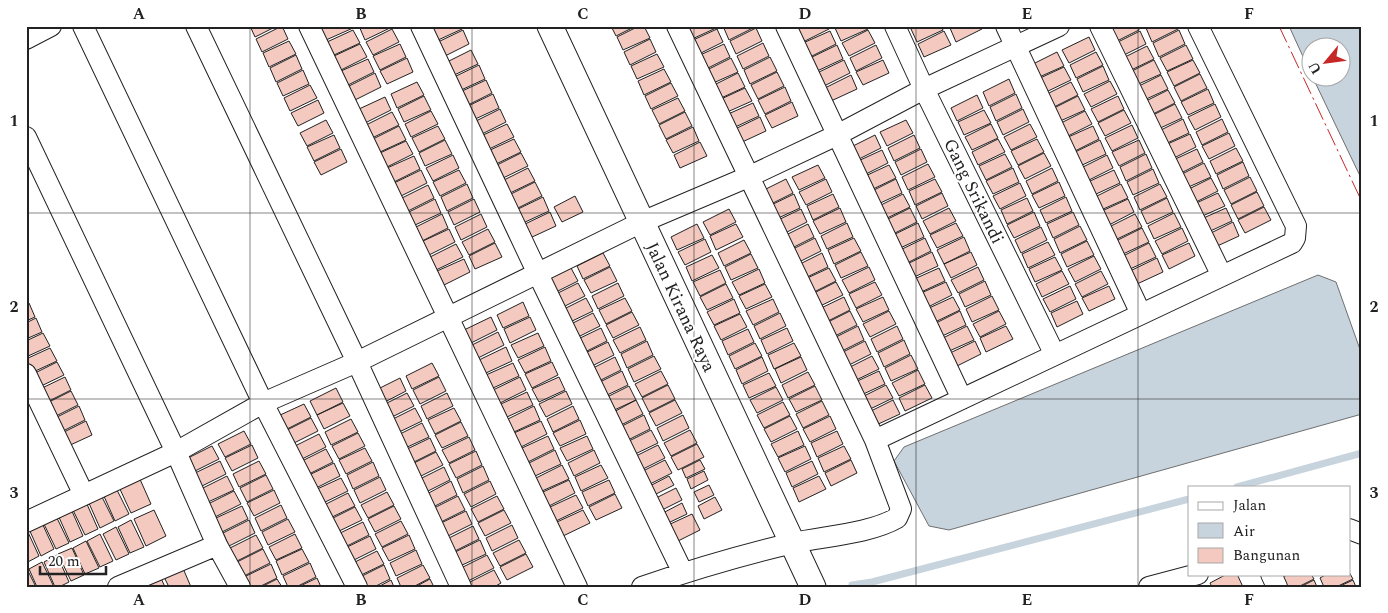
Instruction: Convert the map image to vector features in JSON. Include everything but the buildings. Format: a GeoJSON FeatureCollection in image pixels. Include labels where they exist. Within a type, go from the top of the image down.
{"type":"FeatureCollection","features":[{"type":"Feature","properties":{"kind":"street"},"geometry":{"type":"LineString","coordinates":[[26,39],[52,26]]}},
{"type":"Feature","properties":{"kind":"street"},"geometry":{"type":"LineString","coordinates":[[83,26],[263,403],[357,587]]}},
{"type":"Feature","properties":{"kind":"street"},"geometry":{"type":"LineString","coordinates":[[196,26],[357,362],[461,587]]}},
{"type":"Feature","properties":{"kind":"street"},"geometry":{"type":"LineString","coordinates":[[310,26],[577,587]]}},
{"type":"Feature","properties":{"kind":"street"},"geometry":{"type":"LineString","coordinates":[[421,26],[538,274],[683,573]]}},
{"type":"Feature","properties":{"kind":"street","name":"Jalan Kirana Raya"},"geometry":{"type":"LineString","coordinates":[[550,26],[813,587]]}},
{"type":"Feature","properties":{"kind":"street"},"geometry":{"type":"LineString","coordinates":[[642,587],[683,573],[792,543],[871,528],[897,518],[900,509],[875,440],[677,26]]}},
{"type":"Feature","properties":{"kind":"street"},"geometry":{"type":"LineString","coordinates":[[786,26],[962,400]]}},
{"type":"Feature","properties":{"kind":"street","name":"Gang Srikandi"},"geometry":{"type":"LineString","coordinates":[[895,26],[1055,356]]}},
{"type":"Feature","properties":{"kind":"street"},"geometry":{"type":"LineString","coordinates":[[1006,26],[1142,314]]}},
{"type":"Feature","properties":{"kind":"street"},"geometry":{"type":"LineString","coordinates":[[26,522],[176,452],[263,403],[357,362],[642,222],[748,177],[837,135],[924,89],[1059,26]]}},
{"type":"Feature","properties":{"kind":"street"},"geometry":{"type":"LineString","coordinates":[[1100,26],[1222,276]]}},
{"type":"Feature","properties":{"kind":"street"},"geometry":{"type":"LineString","coordinates":[[875,440],[1286,247],[1295,238],[1296,226],[1198,26]]}},
{"type":"Feature","properties":{"kind":"street"},"geometry":{"type":"LineString","coordinates":[[26,137],[176,452],[217,545],[240,587]]}},
{"type":"Feature","properties":{"kind":"street"},"geometry":{"type":"LineString","coordinates":[[26,374],[32,400],[84,495]]}},
{"type":"Feature","properties":{"kind":"street"},"geometry":{"type":"LineString","coordinates":[[118,587],[217,545]]}},
{"type":"Feature","properties":{"kind":"street"},"geometry":{"type":"LineString","coordinates":[[1161,585],[1191,576]]}},
{"type":"Feature","properties":{"kind":"water"},"geometry":{"type":"Polygon","coordinates":[[[1289,26],[1362,26],[1362,180],[1318,88],[1350,88],[1350,38],[1300,38],[1300,50],[1289,26]]]}},
{"type":"Feature","properties":{"kind":"water"},"geometry":{"type":"Polygon","coordinates":[[[1318,275],[1336,282],[1362,355],[1362,414],[949,530],[929,526],[894,461],[904,447],[1318,275]]]}},
{"type":"Feature","properties":{"kind":"waterway"},"geometry":{"type":"LineString","coordinates":[[1241,486],[1362,453]]}},
{"type":"Feature","properties":{"kind":"waterway"},"geometry":{"type":"LineString","coordinates":[[852,585],[872,582],[1188,499]]}},
{"type":"Feature","properties":{"kind":"power"},"geometry":{"type":"LineString","coordinates":[[1279,26],[1362,202]]}}]}
